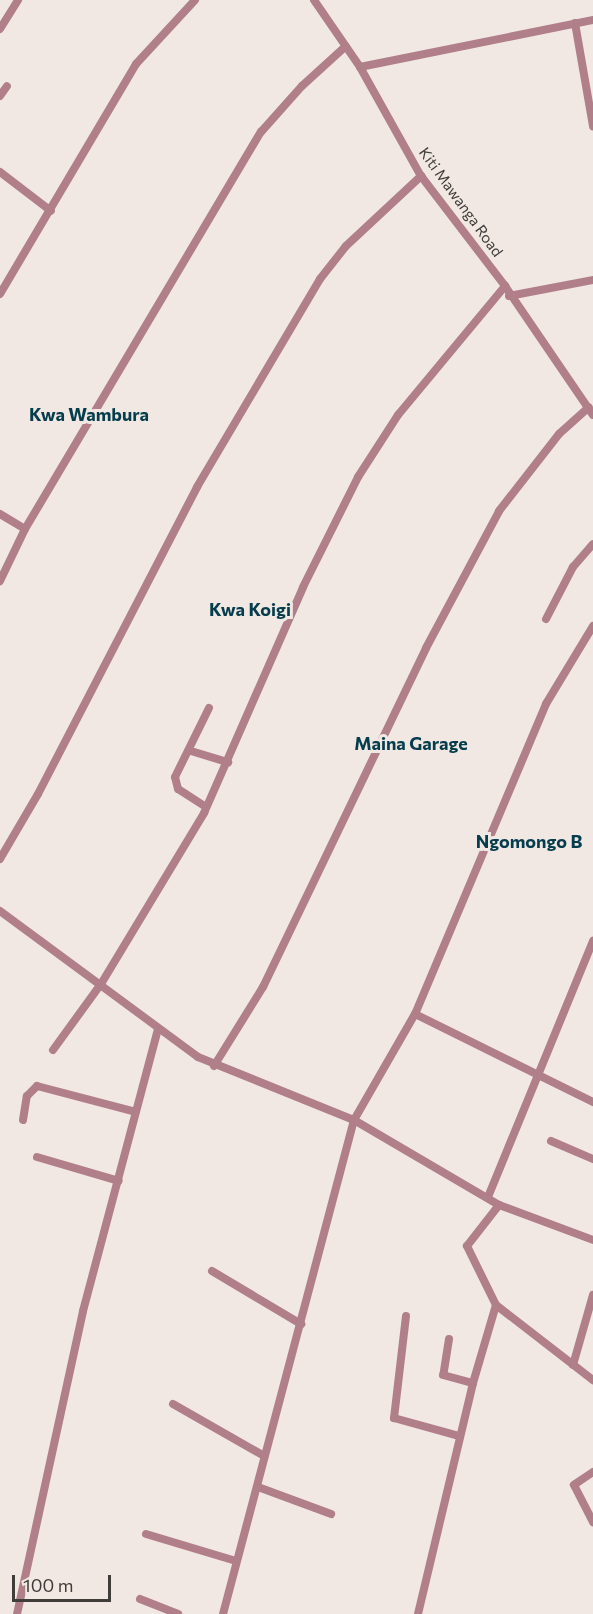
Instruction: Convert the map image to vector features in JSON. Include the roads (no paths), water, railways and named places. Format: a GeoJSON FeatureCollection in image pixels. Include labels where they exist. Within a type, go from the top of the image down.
{"type":"FeatureCollection","features":[{"type":"Feature","properties":{"kind":"street"},"geometry":{"type":"LineString","coordinates":[[0,28],[18,0]]}},
{"type":"Feature","properties":{"kind":"street"},"geometry":{"type":"LineString","coordinates":[[0,294],[136,64],[195,0]]}},
{"type":"Feature","properties":{"kind":"street","name":"Kiti Mawanga Road"},"geometry":{"type":"LineString","coordinates":[[314,0],[360,67],[421,176],[505,286],[509,296],[593,415]]}},
{"type":"Feature","properties":{"kind":"street"},"geometry":{"type":"LineString","coordinates":[[360,67],[593,20]]}},
{"type":"Feature","properties":{"kind":"street"},"geometry":{"type":"LineString","coordinates":[[575,23],[593,126]]}},
{"type":"Feature","properties":{"kind":"street"},"geometry":{"type":"LineString","coordinates":[[0,581],[24,529],[261,132],[302,86],[346,46]]}},
{"type":"Feature","properties":{"kind":"street"},"geometry":{"type":"LineString","coordinates":[[0,96],[7,86]]}},
{"type":"Feature","properties":{"kind":"street"},"geometry":{"type":"LineString","coordinates":[[0,172],[51,211]]}},
{"type":"Feature","properties":{"kind":"street"},"geometry":{"type":"LineString","coordinates":[[0,859],[38,794],[197,487],[320,279],[346,246],[421,176]]}},
{"type":"Feature","properties":{"kind":"street"},"geometry":{"type":"LineString","coordinates":[[509,296],[593,280]]}},
{"type":"Feature","properties":{"kind":"street"},"geometry":{"type":"LineString","coordinates":[[53,1050],[101,984],[206,807],[228,762],[303,586],[358,477],[398,415],[505,286]]}},
{"type":"Feature","properties":{"kind":"street"},"geometry":{"type":"LineString","coordinates":[[214,1066],[263,987],[426,648],[499,511],[560,434],[589,407]]}},
{"type":"Feature","properties":{"kind":"street"},"geometry":{"type":"LineString","coordinates":[[0,514],[24,529]]}},
{"type":"Feature","properties":{"kind":"street"},"geometry":{"type":"LineString","coordinates":[[546,619],[573,567],[593,544]]}},
{"type":"Feature","properties":{"kind":"street"},"geometry":{"type":"LineString","coordinates":[[223,1614],[354,1120],[415,1014],[546,704],[593,626]]}},
{"type":"Feature","properties":{"kind":"street"},"geometry":{"type":"LineString","coordinates":[[206,807],[176,785],[177,771],[191,751],[209,708]]}},
{"type":"Feature","properties":{"kind":"street"},"geometry":{"type":"LineString","coordinates":[[191,751],[228,762]]}},
{"type":"Feature","properties":{"kind":"street"},"geometry":{"type":"LineString","coordinates":[[0,910],[158,1029],[214,1066],[354,1120],[499,1204],[593,1240]]}},
{"type":"Feature","properties":{"kind":"street"},"geometry":{"type":"LineString","coordinates":[[488,1197],[593,942]]}},
{"type":"Feature","properties":{"kind":"street"},"geometry":{"type":"LineString","coordinates":[[415,1014],[538,1077],[593,1102]]}},
{"type":"Feature","properties":{"kind":"street"},"geometry":{"type":"LineString","coordinates":[[17,1614],[83,1311],[158,1029]]}},
{"type":"Feature","properties":{"kind":"street"},"geometry":{"type":"LineString","coordinates":[[23,1120],[27,1096],[37,1086],[136,1112]]}},
{"type":"Feature","properties":{"kind":"street"},"geometry":{"type":"LineString","coordinates":[[551,1141],[593,1159]]}},
{"type":"Feature","properties":{"kind":"street"},"geometry":{"type":"LineString","coordinates":[[37,1157],[119,1181]]}},
{"type":"Feature","properties":{"kind":"street"},"geometry":{"type":"LineString","coordinates":[[499,1204],[467,1246],[496,1305],[593,1380]]}},
{"type":"Feature","properties":{"kind":"street"},"geometry":{"type":"LineString","coordinates":[[212,1271],[301,1324]]}},
{"type":"Feature","properties":{"kind":"street"},"geometry":{"type":"LineString","coordinates":[[573,1365],[593,1295]]}},
{"type":"Feature","properties":{"kind":"street"},"geometry":{"type":"LineString","coordinates":[[418,1614],[459,1436],[496,1305]]}},
{"type":"Feature","properties":{"kind":"street"},"geometry":{"type":"LineString","coordinates":[[406,1316],[394,1418],[459,1436]]}},
{"type":"Feature","properties":{"kind":"street"},"geometry":{"type":"LineString","coordinates":[[449,1339],[443,1375],[473,1383]]}},
{"type":"Feature","properties":{"kind":"street"},"geometry":{"type":"LineString","coordinates":[[173,1404],[264,1456]]}},
{"type":"Feature","properties":{"kind":"street"},"geometry":{"type":"LineString","coordinates":[[593,1472],[574,1485],[593,1521]]}},
{"type":"Feature","properties":{"kind":"street"},"geometry":{"type":"LineString","coordinates":[[258,1487],[332,1514]]}},
{"type":"Feature","properties":{"kind":"street"},"geometry":{"type":"LineString","coordinates":[[146,1534],[236,1561]]}},
{"type":"Feature","properties":{"kind":"street"},"geometry":{"type":"LineString","coordinates":[[140,1599],[178,1614]]}},
{"type":"Feature","properties":{"kind":"district","name":"Kwa Wambura"},"geometry":{"type":"Point","coordinates":[89,414]}},
{"type":"Feature","properties":{"kind":"district","name":"Kwa Koigi"},"geometry":{"type":"Point","coordinates":[250,609]}},
{"type":"Feature","properties":{"kind":"district","name":"Maina Garage"},"geometry":{"type":"Point","coordinates":[411,743]}},
{"type":"Feature","properties":{"kind":"district","name":"Ngomongo B"},"geometry":{"type":"Point","coordinates":[529,841]}}]}
